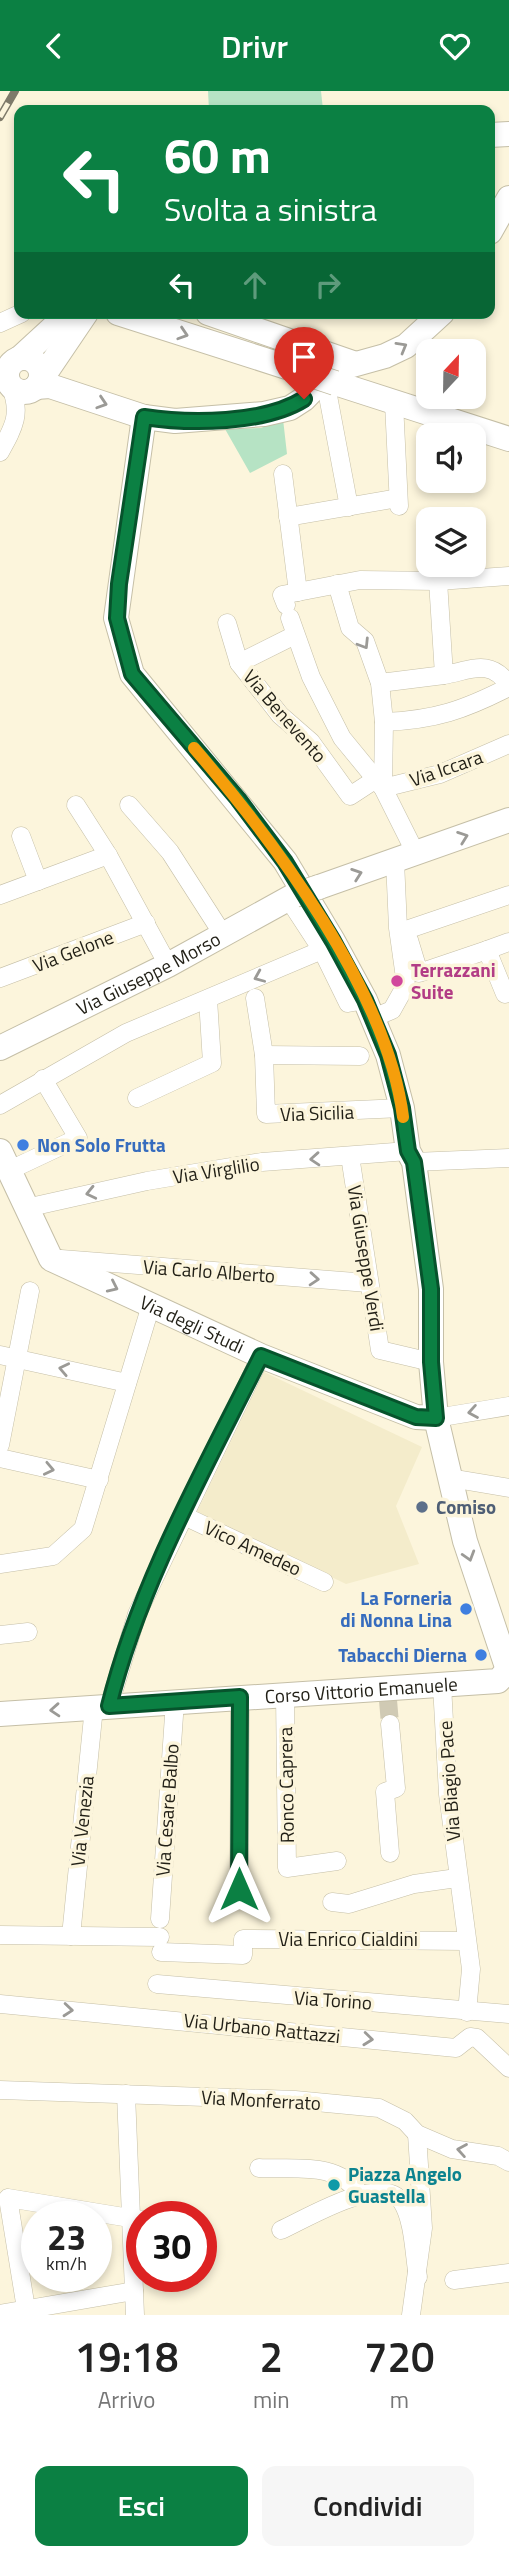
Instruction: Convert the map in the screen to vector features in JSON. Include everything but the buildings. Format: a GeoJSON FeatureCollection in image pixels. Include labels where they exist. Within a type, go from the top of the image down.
{"type":"FeatureCollection","features":[{"type":"Feature","properties":{"kind":"street"},"geometry":{"type":"LineString","coordinates":[[495,223],[509,198]]}},
{"type":"Feature","properties":{"kind":"street"},"geometry":{"type":"LineString","coordinates":[[0,452],[17,417],[16,387],[65,319]]}},
{"type":"Feature","properties":{"kind":"street"},"geometry":{"type":"LineString","coordinates":[[16,387],[80,319]]}},
{"type":"Feature","properties":{"kind":"street"},"geometry":{"type":"LineString","coordinates":[[139,319],[290,368],[329,384],[509,439]]}},
{"type":"Feature","properties":{"kind":"street"},"geometry":{"type":"LineString","coordinates":[[224,319],[353,363]]}},
{"type":"Feature","properties":{"kind":"street"},"geometry":{"type":"LineString","coordinates":[[235,319],[251,329]]}},
{"type":"Feature","properties":{"kind":"street"},"geometry":{"type":"LineString","coordinates":[[16,387],[50,386],[144,417],[175,421],[206,421],[290,408],[304,399],[331,371],[385,356],[406,346],[424,333],[437,319]]}},
{"type":"Feature","properties":{"kind":"street"},"geometry":{"type":"LineString","coordinates":[[329,384],[349,507]]}},
{"type":"Feature","properties":{"kind":"street"},"geometry":{"type":"LineString","coordinates":[[288,517],[399,502],[394,403]]}},
{"type":"Feature","properties":{"kind":"street"},"geometry":{"type":"LineString","coordinates":[[144,417],[119,584],[117,618],[132,674],[238,799],[285,862],[369,1009],[388,1055],[402,1108],[431,1289],[431,1362],[436,1418],[465,1541],[509,1671]]}},
{"type":"Feature","properties":{"kind":"street"},"geometry":{"type":"LineString","coordinates":[[283,474],[288,517],[289,602],[295,635],[311,677],[342,738],[379,784],[405,858],[402,929],[406,985],[392,1010],[369,1009],[348,1003],[322,950],[291,897]]}},
{"type":"Feature","properties":{"kind":"street"},"geometry":{"type":"LineString","coordinates":[[289,602],[337,584],[360,580],[438,581],[509,576]]}},
{"type":"Feature","properties":{"kind":"street"},"geometry":{"type":"LineString","coordinates":[[438,581],[444,675]]}},
{"type":"Feature","properties":{"kind":"street"},"geometry":{"type":"LineString","coordinates":[[337,584],[350,628],[365,641],[380,683],[384,722],[379,784]]}},
{"type":"Feature","properties":{"kind":"street"},"geometry":{"type":"LineString","coordinates":[[227,623],[239,663]]}},
{"type":"Feature","properties":{"kind":"street","name":"Via Benevento"},"geometry":{"type":"LineString","coordinates":[[295,635],[239,663],[280,715],[311,743],[351,796],[379,784]]}},
{"type":"Feature","properties":{"kind":"street"},"geometry":{"type":"LineString","coordinates":[[380,683],[488,667],[505,684],[460,711],[426,720],[384,722]]}},
{"type":"Feature","properties":{"kind":"street","name":"Via Iccara"},"geometry":{"type":"LineString","coordinates":[[379,784],[439,774],[509,744]]}},
{"type":"Feature","properties":{"kind":"street"},"geometry":{"type":"LineString","coordinates":[[129,804],[170,852],[222,933]]}},
{"type":"Feature","properties":{"kind":"street"},"geometry":{"type":"LineString","coordinates":[[76,805],[108,855],[167,965]]}},
{"type":"Feature","properties":{"kind":"street"},"geometry":{"type":"LineString","coordinates":[[405,858],[509,820]]}},
{"type":"Feature","properties":{"kind":"street"},"geometry":{"type":"LineString","coordinates":[[21,836],[38,881]]}},
{"type":"Feature","properties":{"kind":"street"},"geometry":{"type":"LineString","coordinates":[[0,895],[108,855]]}},
{"type":"Feature","properties":{"kind":"street","name":"Via Giuseppe Morso"},"geometry":{"type":"LineString","coordinates":[[0,1048],[167,965],[291,897],[405,858]]}},
{"type":"Feature","properties":{"kind":"street"},"geometry":{"type":"LineString","coordinates":[[402,929],[509,895]]}},
{"type":"Feature","properties":{"kind":"street","name":"Via Gelone"},"geometry":{"type":"LineString","coordinates":[[0,978],[146,923]]}},
{"type":"Feature","properties":{"kind":"street"},"geometry":{"type":"LineString","coordinates":[[402,929],[419,974],[509,942]]}},
{"type":"Feature","properties":{"kind":"street"},"geometry":{"type":"LineString","coordinates":[[0,1105],[126,1033],[322,950]]}},
{"type":"Feature","properties":{"kind":"street"},"geometry":{"type":"LineString","coordinates":[[487,950],[505,994]]}},
{"type":"Feature","properties":{"kind":"street","name":"Via Sicilia"},"geometry":{"type":"LineString","coordinates":[[256,998],[264,1055],[266,1114],[402,1108]]}},
{"type":"Feature","properties":{"kind":"street"},"geometry":{"type":"LineString","coordinates":[[137,1098],[212,1063],[208,999]]}},
{"type":"Feature","properties":{"kind":"street"},"geometry":{"type":"LineString","coordinates":[[264,1055],[360,1056]]}},
{"type":"Feature","properties":{"kind":"street"},"geometry":{"type":"LineString","coordinates":[[43,1079],[78,1138],[5,1161],[51,1259]]}},
{"type":"Feature","properties":{"kind":"street","name":"Via Virglilio"},"geometry":{"type":"LineString","coordinates":[[26,1208],[147,1181],[262,1162],[350,1156],[509,1158]]}},
{"type":"Feature","properties":{"kind":"street","name":"Via Giuseppe Verdi"},"geometry":{"type":"LineString","coordinates":[[350,1156],[380,1350],[431,1362]]}},
{"type":"Feature","properties":{"kind":"street","name":"Via Carlo Alberto"},"geometry":{"type":"LineString","coordinates":[[51,1259],[368,1283]]}},
{"type":"Feature","properties":{"kind":"street","name":"Via degli Studi"},"geometry":{"type":"LineString","coordinates":[[51,1259],[261,1356],[416,1417],[436,1418],[509,1406]]}},
{"type":"Feature","properties":{"kind":"street"},"geometry":{"type":"LineString","coordinates":[[0,1445],[8,1357],[30,1291]]}},
{"type":"Feature","properties":{"kind":"street"},"geometry":{"type":"LineString","coordinates":[[0,1564],[53,1556],[83,1529],[151,1305]]}},
{"type":"Feature","properties":{"kind":"street","name":"Via Venezia"},"geometry":{"type":"LineString","coordinates":[[71,1936],[102,1706],[137,1614],[182,1515],[261,1356]]}},
{"type":"Feature","properties":{"kind":"street"},"geometry":{"type":"LineString","coordinates":[[8,1357],[127,1383]]}},
{"type":"Feature","properties":{"kind":"street"},"geometry":{"type":"LineString","coordinates":[[0,1458],[99,1480]]}},
{"type":"Feature","properties":{"kind":"street"},"geometry":{"type":"LineString","coordinates":[[450,1478],[509,1488]]}},
{"type":"Feature","properties":{"kind":"street","name":"Vico Amedeo"},"geometry":{"type":"LineString","coordinates":[[182,1515],[324,1582]]}},
{"type":"Feature","properties":{"kind":"street"},"geometry":{"type":"LineString","coordinates":[[0,1635],[29,1632]]}},
{"type":"Feature","properties":{"kind":"street","name":"Corso Vittorio Emanuele"},"geometry":{"type":"LineString","coordinates":[[0,1714],[285,1694],[388,1694],[442,1685],[498,1681],[509,1671]]}},
{"type":"Feature","properties":{"kind":"street","name":"Via Biagio Pace"},"geometry":{"type":"LineString","coordinates":[[442,1685],[457,1878],[471,1969],[467,2012]]}},
{"type":"Feature","properties":{"kind":"street","name":"Ronco Caprera"},"geometry":{"type":"LineString","coordinates":[[285,1694],[287,1868],[337,1861]]}},
{"type":"Feature","properties":{"kind":"street"},"geometry":{"type":"LineString","coordinates":[[239,1889],[240,1697]]}},
{"type":"Feature","properties":{"kind":"street","name":"Via Cesare Balbo"},"geometry":{"type":"LineString","coordinates":[[160,1936],[175,1701]]}},
{"type":"Feature","properties":{"kind":"street"},"geometry":{"type":"LineString","coordinates":[[390,1724],[396,1788],[385,1791],[390,1853]]}},
{"type":"Feature","properties":{"kind":"street"},"geometry":{"type":"LineString","coordinates":[[332,1902],[349,1903],[414,1884],[457,1878]]}},
{"type":"Feature","properties":{"kind":"street"},"geometry":{"type":"LineString","coordinates":[[0,1935],[160,1936]]}},
{"type":"Feature","properties":{"kind":"street","name":"Via Enrico Cialdini"},"geometry":{"type":"LineString","coordinates":[[160,1936],[243,1955],[243,1939],[467,1941]]}},
{"type":"Feature","properties":{"kind":"street","name":"Via Torino"},"geometry":{"type":"LineString","coordinates":[[158,1984],[509,2014]]}},
{"type":"Feature","properties":{"kind":"street","name":"Via Urbano Rattazzi"},"geometry":{"type":"LineString","coordinates":[[0,2004],[456,2048],[470,2037],[477,2038],[509,2068]]}},
{"type":"Feature","properties":{"kind":"street","name":"Via Monferrato"},"geometry":{"type":"LineString","coordinates":[[0,2091],[295,2099],[379,2108],[405,2121],[417,2134],[452,2149],[498,2156],[509,2162]]}},
{"type":"Feature","properties":{"kind":"street"},"geometry":{"type":"LineString","coordinates":[[126,2094],[135,2201]]}},
{"type":"Feature","properties":{"kind":"street"},"geometry":{"type":"LineString","coordinates":[[411,2315],[423,2228],[417,2134]]}},
{"type":"Feature","properties":{"kind":"street"},"geometry":{"type":"LineString","coordinates":[[259,2168],[331,2171],[349,2179],[360,2194]]}},
{"type":"Feature","properties":{"kind":"street"},"geometry":{"type":"LineString","coordinates":[[281,2230],[360,2194],[376,2190],[390,2192],[401,2201],[418,2277]]}},
{"type":"Feature","properties":{"kind":"street"},"geometry":{"type":"LineString","coordinates":[[27,2312],[8,2198],[126,2217]]}},
{"type":"Feature","properties":{"kind":"street"},"geometry":{"type":"LineString","coordinates":[[454,2280],[509,2273]]}},
{"type":"Feature","properties":{"kind":"street"},"geometry":{"type":"LineString","coordinates":[[0,2314],[81,2308],[131,2292]]}},
{"type":"Feature","properties":{"kind":"street"},"geometry":{"type":"LineString","coordinates":[[134,2292],[135,2315]]}},
{"type":"Feature","properties":{"kind":"shaded area"},"geometry":{"type":"Polygon","coordinates":[[[264,1372],[422,1447],[396,1506],[419,1564],[346,1584],[197,1512],[264,1372]]]}},
{"type":"Feature","properties":{"kind":"green space"},"geometry":{"type":"Polygon","coordinates":[[[208,91],[321,91],[322,105],[209,105],[208,91]]]}},
{"type":"Feature","properties":{"kind":"green space"},"geometry":{"type":"Polygon","coordinates":[[[283,419],[287,454],[250,473],[225,429],[261,428],[283,419]]]}},
{"type":"Feature","properties":{"kind":"tunnel"},"geometry":{"type":"LineString","coordinates":[[388,1700],[390,1724]]}},
{"type":"Feature","properties":{"kind":"railway"},"geometry":{"type":"LineString","coordinates":[[0,117],[15,91]]}},
{"type":"Feature","properties":{"kind":"slow traffic"},"geometry":{"type":"LineString","coordinates":[[194,748],[238,799],[285,862],[333,941],[365,1000],[388,1055],[403,1117]]}},
{"type":"Feature","properties":{"kind":"place","name":"Terrazzani Suite"},"geometry":{"type":"Point","coordinates":[397,981]}},
{"type":"Feature","properties":{"kind":"place","name":"Non Solo Frutta"},"geometry":{"type":"Point","coordinates":[23,1145]}},
{"type":"Feature","properties":{"kind":"place","name":"Comiso"},"geometry":{"type":"Point","coordinates":[422,1507]}},
{"type":"Feature","properties":{"kind":"place","name":"La Forneria di Nonna Lina"},"geometry":{"type":"Point","coordinates":[466,1609]}},
{"type":"Feature","properties":{"kind":"place","name":"Tabacchi Dierna"},"geometry":{"type":"Point","coordinates":[481,1655]}},
{"type":"Feature","properties":{"kind":"place","name":"Piazza Angelo Guastella"},"geometry":{"type":"Point","coordinates":[334,2185]}},
{"type":"Feature","properties":{"kind":"route"},"geometry":{"type":"LineString","coordinates":[[239,1889],[240,1697],[109,1706],[121,1657],[137,1614],[182,1515],[261,1356],[416,1417],[436,1418],[431,1362],[431,1289],[414,1162],[408,1151],[402,1108],[388,1055],[365,1000],[285,862],[238,799],[132,674],[117,618],[119,584],[144,417],[206,421],[264,414],[290,408],[304,399]]}}]}
